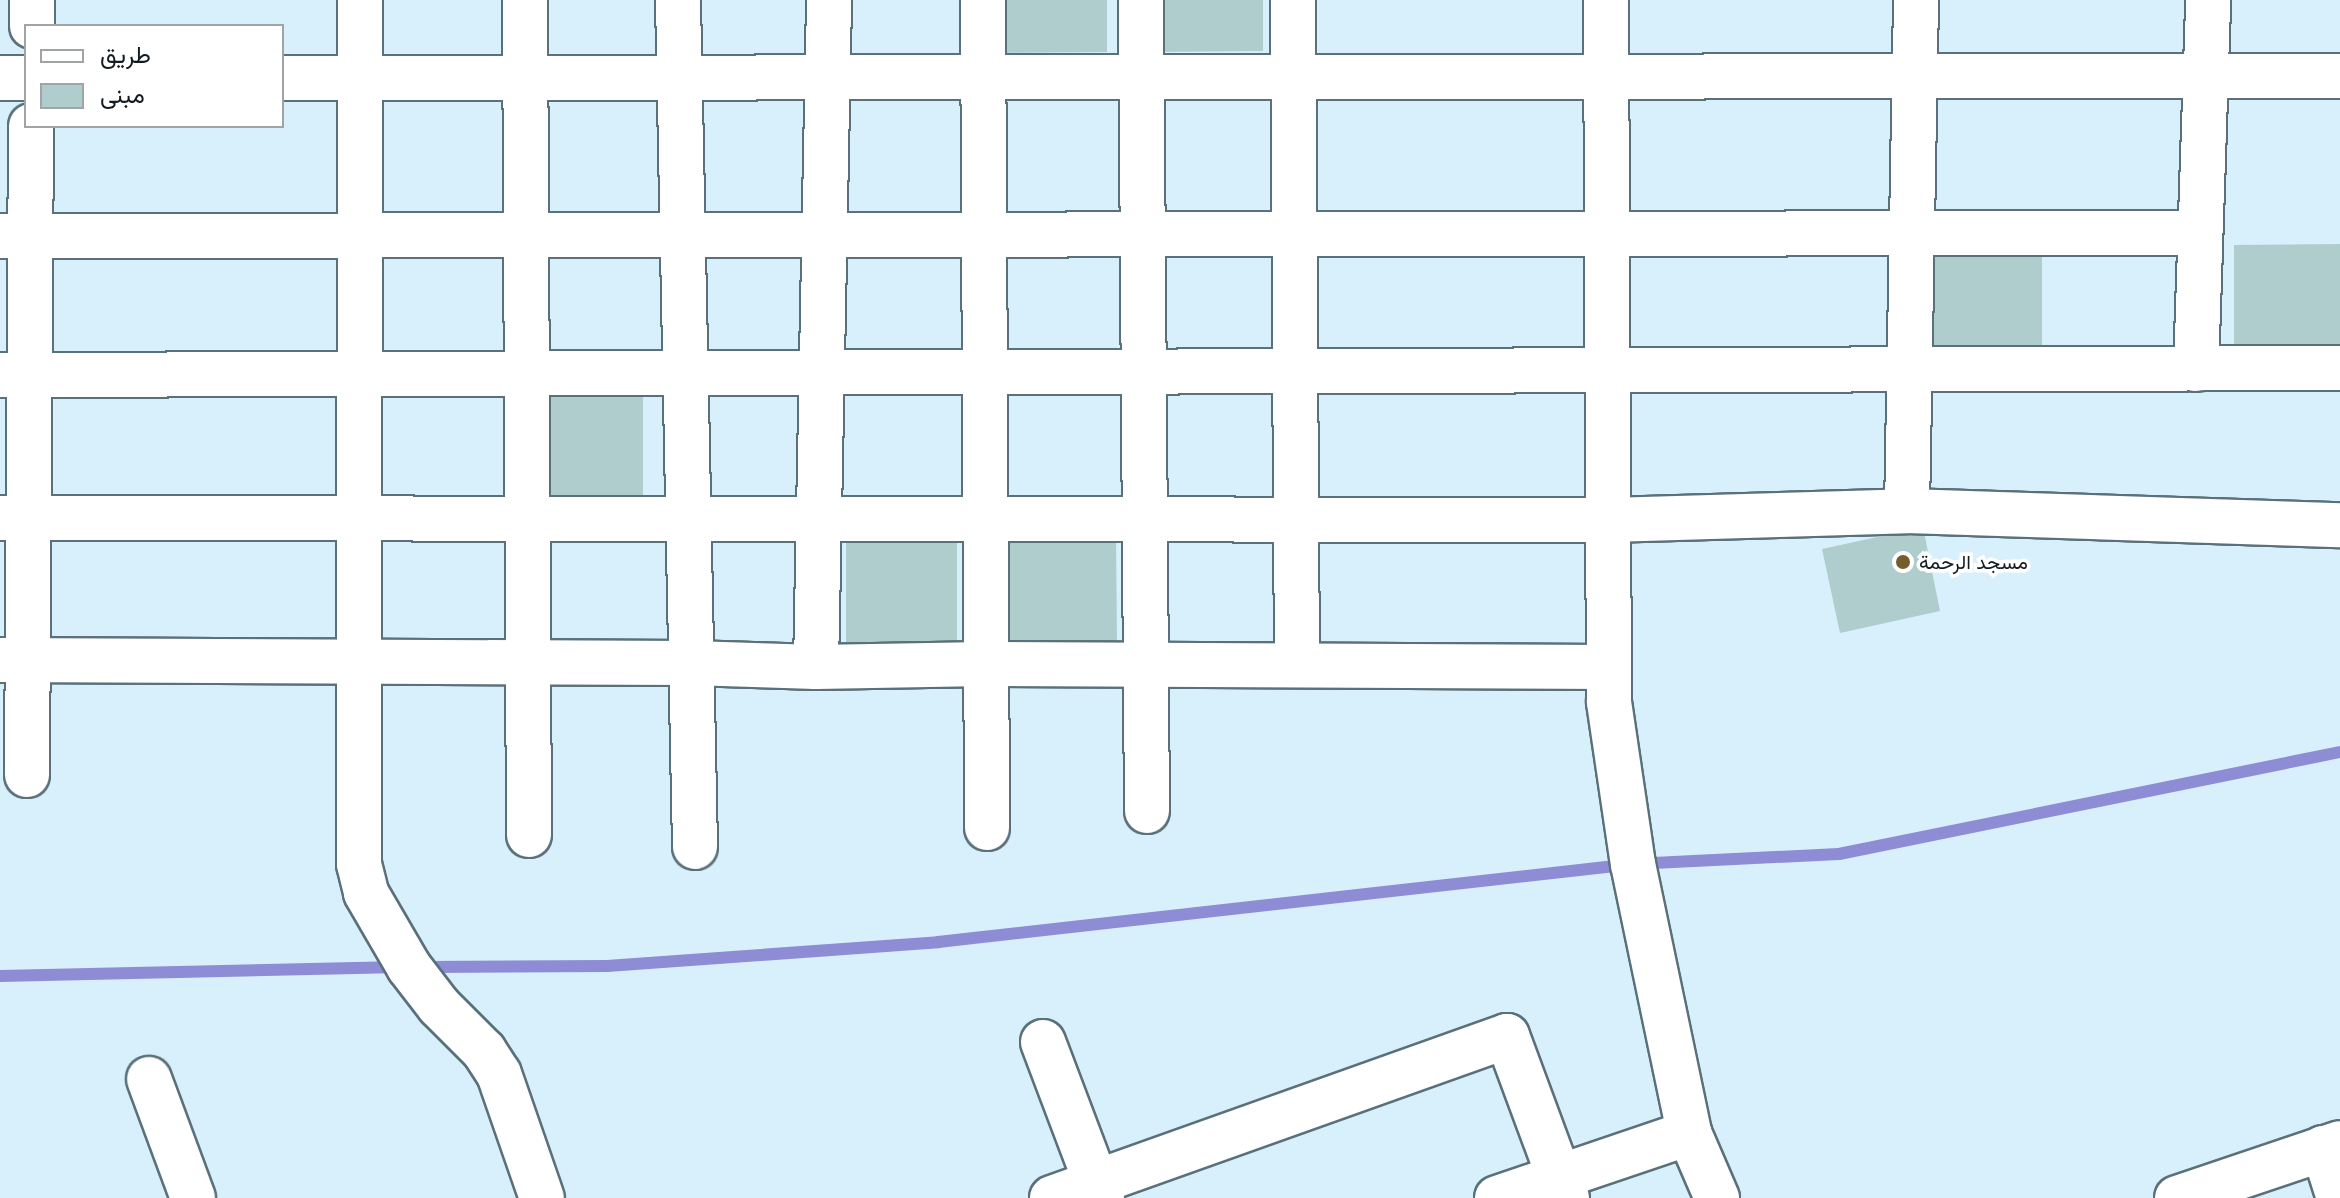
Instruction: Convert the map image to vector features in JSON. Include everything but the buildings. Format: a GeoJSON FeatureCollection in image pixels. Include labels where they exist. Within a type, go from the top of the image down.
{"type":"FeatureCollection","features":[{"type":"Feature","properties":{"kind":"street"},"geometry":{"type":"LineString","coordinates":[[32,0],[32,24]]}},
{"type":"Feature","properties":{"kind":"street"},"geometry":{"type":"LineString","coordinates":[[360,0],[357,842],[366,893],[424,988],[484,1051],[499,1074],[542,1198]]}},
{"type":"Feature","properties":{"kind":"street"},"geometry":{"type":"LineString","coordinates":[[525,0],[529,835]]}},
{"type":"Feature","properties":{"kind":"street"},"geometry":{"type":"LineString","coordinates":[[678,0],[695,847]]}},
{"type":"Feature","properties":{"kind":"street"},"geometry":{"type":"LineString","coordinates":[[816,667],[829,0]]}},
{"type":"Feature","properties":{"kind":"street"},"geometry":{"type":"LineString","coordinates":[[983,0],[987,828]]}},
{"type":"Feature","properties":{"kind":"street"},"geometry":{"type":"LineString","coordinates":[[1141,0],[1147,811]]}},
{"type":"Feature","properties":{"kind":"street"},"geometry":{"type":"LineString","coordinates":[[1293,0],[1297,665]]}},
{"type":"Feature","properties":{"kind":"street"},"geometry":{"type":"LineString","coordinates":[[1606,0],[1609,702],[1633,864],[1689,1133],[1717,1198]]}},
{"type":"Feature","properties":{"kind":"street"},"geometry":{"type":"LineString","coordinates":[[1907,511],[1916,0]]}},
{"type":"Feature","properties":{"kind":"street"},"geometry":{"type":"LineString","coordinates":[[2196,369],[2198,233],[2208,0]]}},
{"type":"Feature","properties":{"kind":"street"},"geometry":{"type":"LineString","coordinates":[[284,78],[2340,76]]}},
{"type":"Feature","properties":{"kind":"street"},"geometry":{"type":"LineString","coordinates":[[0,78],[24,78]]}},
{"type":"Feature","properties":{"kind":"street"},"geometry":{"type":"LineString","coordinates":[[27,775],[14,660],[14,375],[15,236],[31,128]]}},
{"type":"Feature","properties":{"kind":"street"},"geometry":{"type":"LineString","coordinates":[[15,236],[2198,233]]}},
{"type":"Feature","properties":{"kind":"street"},"geometry":{"type":"LineString","coordinates":[[14,375],[1295,374],[2340,368]]}},
{"type":"Feature","properties":{"kind":"street"},"geometry":{"type":"LineString","coordinates":[[14,518],[1609,520],[1907,511],[2340,525]]}},
{"type":"Feature","properties":{"kind":"street"},"geometry":{"type":"LineString","coordinates":[[14,660],[691,663],[816,667],[986,664],[1609,667]]}},
{"type":"Feature","properties":{"kind":"street"},"geometry":{"type":"LineString","coordinates":[[1052,1198],[1099,1190],[1507,1036],[1563,1188]]}},
{"type":"Feature","properties":{"kind":"street"},"geometry":{"type":"LineString","coordinates":[[1043,1042],[1099,1190]]}},
{"type":"Feature","properties":{"kind":"street"},"geometry":{"type":"LineString","coordinates":[[149,1079],[193,1198]]}},
{"type":"Feature","properties":{"kind":"street"},"geometry":{"type":"LineString","coordinates":[[1497,1198],[1563,1188],[1689,1133]]}},
{"type":"Feature","properties":{"kind":"street"},"geometry":{"type":"LineString","coordinates":[[2184,1197],[2332,1146],[2339,1198]]}},
{"type":"Feature","properties":{"kind":"waterway"},"geometry":{"type":"LineString","coordinates":[[423,967],[607,966],[938,942],[1633,864],[1839,854],[2340,752]]}},
{"type":"Feature","properties":{"kind":"waterway"},"geometry":{"type":"LineString","coordinates":[[0,976],[401,967]]}},
{"type":"Feature","properties":{"kind":"place","name":"مسجد الرحمة"},"geometry":{"type":"Point","coordinates":[1903,562]}}]}
